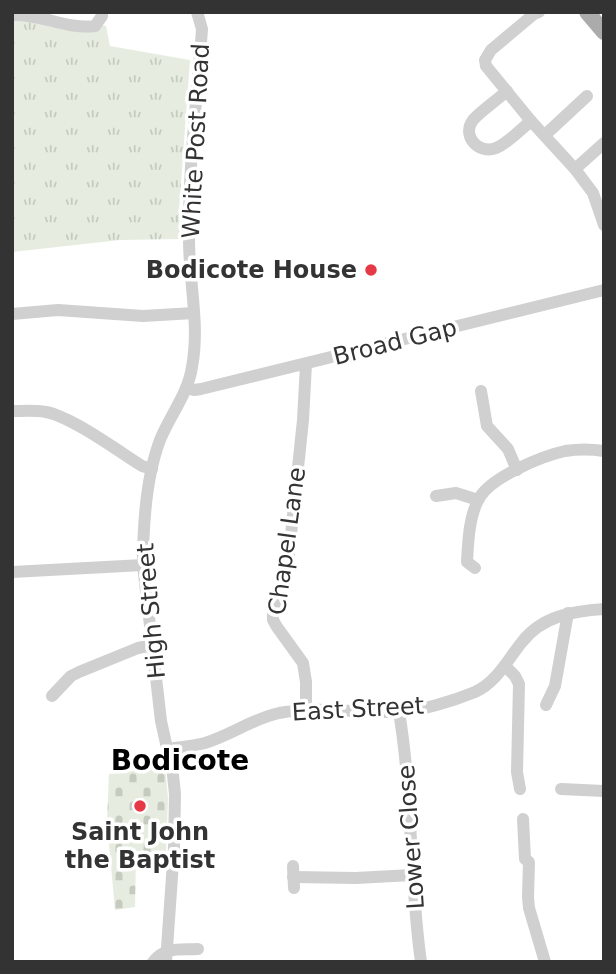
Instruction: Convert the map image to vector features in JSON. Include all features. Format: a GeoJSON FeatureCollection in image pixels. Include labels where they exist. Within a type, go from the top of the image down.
{"type":"FeatureCollection","features":[{"type":"Feature","properties":{"kind":"main road"},"geometry":{"type":"LineString","coordinates":[[587,12],[604,32]]}},
{"type":"Feature","properties":{"kind":"street"},"geometry":{"type":"LineString","coordinates":[[12,15],[85,28],[95,26],[102,12]]}},
{"type":"Feature","properties":{"kind":"street","name":"White Post Road"},"geometry":{"type":"LineString","coordinates":[[194,313],[189,242],[202,29],[197,12]]}},
{"type":"Feature","properties":{"kind":"street"},"geometry":{"type":"LineString","coordinates":[[539,12],[491,50],[485,60],[488,70],[593,193],[604,225]]}},
{"type":"Feature","properties":{"kind":"street"},"geometry":{"type":"LineString","coordinates":[[506,92],[473,121],[470,132],[475,144],[488,150],[500,147],[531,121]]}},
{"type":"Feature","properties":{"kind":"street"},"geometry":{"type":"LineString","coordinates":[[545,135],[587,96]]}},
{"type":"Feature","properties":{"kind":"street"},"geometry":{"type":"LineString","coordinates":[[575,169],[604,143]]}},
{"type":"Feature","properties":{"kind":"street","name":"Broad Gap"},"geometry":{"type":"LineString","coordinates":[[187,388],[201,389],[604,290]]}},
{"type":"Feature","properties":{"kind":"street"},"geometry":{"type":"LineString","coordinates":[[12,314],[58,310],[144,317],[194,313]]}},
{"type":"Feature","properties":{"kind":"street","name":"High Street"},"geometry":{"type":"LineString","coordinates":[[167,956],[175,794],[161,721],[143,565],[143,539],[152,469],[160,440],[187,388],[192,368],[194,313]]}},
{"type":"Feature","properties":{"kind":"street","name":"Chapel Lane"},"geometry":{"type":"LineString","coordinates":[[306,364],[288,563],[273,610],[273,620],[303,663],[306,710]]}},
{"type":"Feature","properties":{"kind":"street"},"geometry":{"type":"LineString","coordinates":[[478,399],[487,426],[508,449],[517,470]]}},
{"type":"Feature","properties":{"kind":"street"},"geometry":{"type":"LineString","coordinates":[[12,411],[38,411],[56,415],[142,467],[152,469]]}},
{"type":"Feature","properties":{"kind":"street"},"geometry":{"type":"LineString","coordinates":[[466,564],[470,529],[478,500],[494,482],[562,452],[604,451]]}},
{"type":"Feature","properties":{"kind":"street"},"geometry":{"type":"LineString","coordinates":[[436,496],[456,493],[478,500]]}},
{"type":"Feature","properties":{"kind":"street"},"geometry":{"type":"LineString","coordinates":[[12,572],[143,565]]}},
{"type":"Feature","properties":{"kind":"street","name":"East Street"},"geometry":{"type":"LineString","coordinates":[[168,749],[206,743],[266,716],[306,710],[399,712],[475,692],[487,685],[505,666],[523,640],[551,619],[568,613],[604,609]]}},
{"type":"Feature","properties":{"kind":"street"},"geometry":{"type":"LineString","coordinates":[[546,705],[555,686],[568,613]]}},
{"type":"Feature","properties":{"kind":"street"},"geometry":{"type":"LineString","coordinates":[[52,696],[79,672],[138,648],[153,645]]}},
{"type":"Feature","properties":{"kind":"street"},"geometry":{"type":"LineString","coordinates":[[505,666],[519,684],[517,772],[520,789]]}},
{"type":"Feature","properties":{"kind":"street","name":"Lower Close"},"geometry":{"type":"LineString","coordinates":[[399,712],[407,769],[412,875],[421,962]]}},
{"type":"Feature","properties":{"kind":"street"},"geometry":{"type":"LineString","coordinates":[[561,789],[604,791]]}},
{"type":"Feature","properties":{"kind":"street"},"geometry":{"type":"LineString","coordinates":[[523,819],[525,859],[529,862],[529,908],[545,962]]}},
{"type":"Feature","properties":{"kind":"street"},"geometry":{"type":"LineString","coordinates":[[293,877],[412,875]]}},
{"type":"Feature","properties":{"kind":"street"},"geometry":{"type":"LineString","coordinates":[[153,962],[160,953],[167,956],[198,949]]}},
{"type":"Feature","properties":{"kind":"green space"},"geometry":{"type":"Polygon","coordinates":[[[12,12],[106,26],[110,46],[190,60],[179,210],[180,239],[120,240],[12,252],[12,12]]]}},
{"type":"Feature","properties":{"kind":"green space"},"geometry":{"type":"Polygon","coordinates":[[[165,767],[168,798],[166,856],[136,857],[135,907],[115,910],[107,822],[109,774],[165,767]]]}},
{"type":"Feature","properties":{"kind":"place","name":"Bodicote House"},"geometry":{"type":"Point","coordinates":[371,270]}},
{"type":"Feature","properties":{"kind":"place","name":"Saint John the Baptist"},"geometry":{"type":"Point","coordinates":[140,806]}},
{"type":"Feature","properties":{"kind":"district","name":"Bodicote"},"geometry":{"type":"Point","coordinates":[180,760]}}]}
